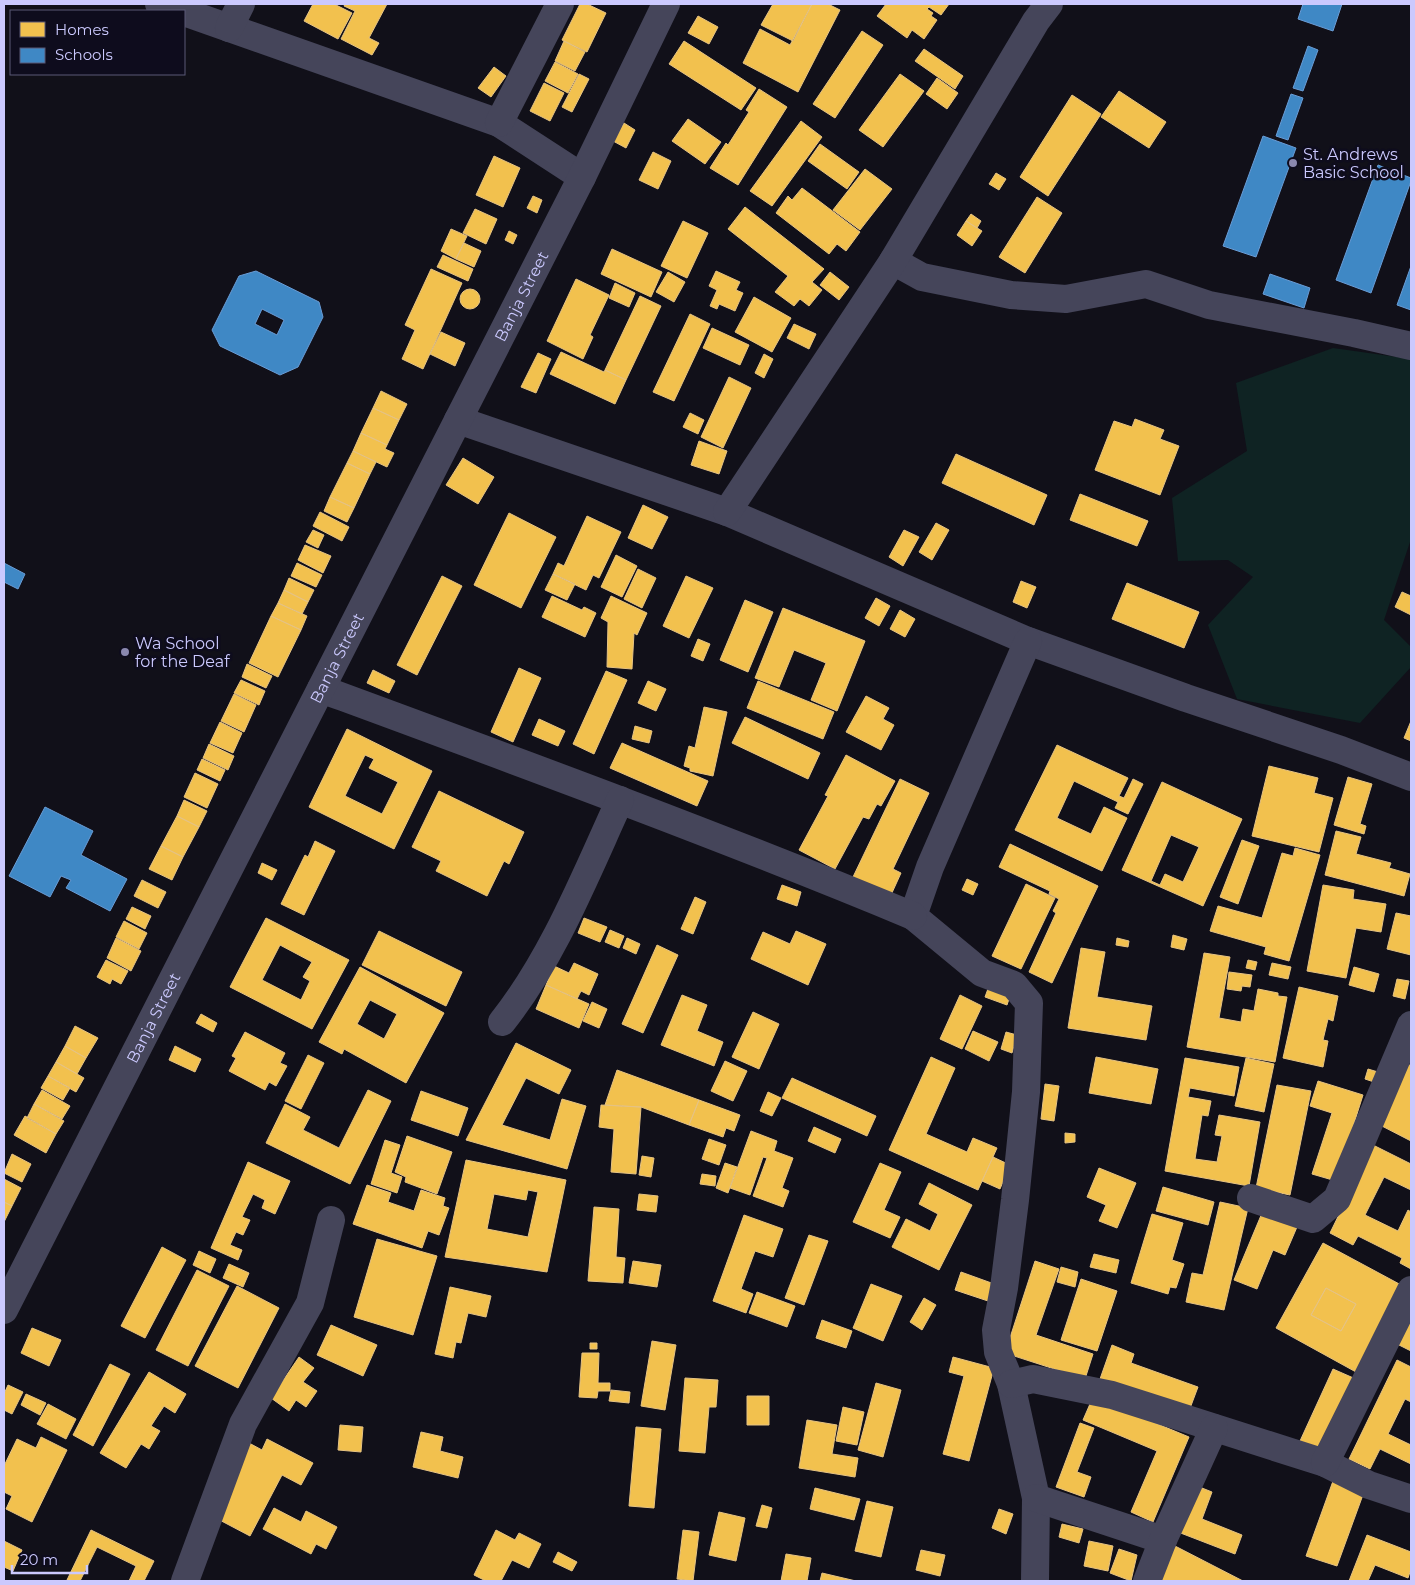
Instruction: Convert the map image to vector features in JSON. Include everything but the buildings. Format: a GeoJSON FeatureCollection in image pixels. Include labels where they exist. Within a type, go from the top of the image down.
{"type":"FeatureCollection","features":[{"type":"Feature","properties":{"kind":"street"},"geometry":{"type":"LineString","coordinates":[[159,4],[176,10]]}},
{"type":"Feature","properties":{"kind":"street"},"geometry":{"type":"LineString","coordinates":[[229,28],[241,4]]}},
{"type":"Feature","properties":{"kind":"street"},"geometry":{"type":"LineString","coordinates":[[499,122],[560,4]]}},
{"type":"Feature","properties":{"kind":"street","name":"Banja Street"},"geometry":{"type":"LineString","coordinates":[[4,1310],[582,177],[666,4]]}},
{"type":"Feature","properties":{"kind":"street"},"geometry":{"type":"LineString","coordinates":[[726,512],[893,261],[1036,21],[1049,4]]}},
{"type":"Feature","properties":{"kind":"street"},"geometry":{"type":"LineString","coordinates":[[185,13],[499,122],[582,177]]}},
{"type":"Feature","properties":{"kind":"street"},"geometry":{"type":"LineString","coordinates":[[893,261],[922,277],[1011,294],[1066,299],[1146,284],[1209,305],[1411,346]]}},
{"type":"Feature","properties":{"kind":"street"},"geometry":{"type":"LineString","coordinates":[[458,420],[726,512],[1028,641],[1186,698],[1341,750],[1411,777]]}},
{"type":"Feature","properties":{"kind":"street"},"geometry":{"type":"LineString","coordinates":[[913,916],[930,867],[1028,641]]}},
{"type":"Feature","properties":{"kind":"street"},"geometry":{"type":"LineString","coordinates":[[321,689],[620,800],[834,883],[913,916],[982,973],[1014,985],[1029,1003],[1026,1092],[1004,1288],[996,1330],[998,1352],[1011,1384],[1036,1498],[1035,1581]]}},
{"type":"Feature","properties":{"kind":"street"},"geometry":{"type":"LineString","coordinates":[[502,1022],[542,963],[620,800]]}},
{"type":"Feature","properties":{"kind":"street"},"geometry":{"type":"LineString","coordinates":[[1251,1198],[1313,1218],[1336,1199],[1411,1025]]}},
{"type":"Feature","properties":{"kind":"street"},"geometry":{"type":"LineString","coordinates":[[184,1581],[243,1424],[310,1304],[331,1220]]}},
{"type":"Feature","properties":{"kind":"street"},"geometry":{"type":"LineString","coordinates":[[1325,1463],[1411,1290]]}},
{"type":"Feature","properties":{"kind":"street"},"geometry":{"type":"LineString","coordinates":[[1011,1384],[1033,1379],[1112,1395],[1325,1463],[1369,1485],[1411,1499]]}},
{"type":"Feature","properties":{"kind":"street"},"geometry":{"type":"LineString","coordinates":[[1147,1581],[1163,1540],[1214,1428]]}},
{"type":"Feature","properties":{"kind":"street"},"geometry":{"type":"LineString","coordinates":[[1036,1498],[1163,1540]]}},
{"type":"Feature","properties":{"kind":"green space"},"geometry":{"type":"Polygon","coordinates":[[[1333,348],[1411,359],[1411,539],[1384,620],[1411,647],[1411,667],[1360,723],[1237,699],[1208,625],[1253,577],[1228,560],[1178,561],[1172,498],[1247,451],[1236,383],[1333,348]]]}},
{"type":"Feature","properties":{"kind":"place","name":"St. Andrews Basic School"},"geometry":{"type":"Point","coordinates":[1293,163]}},
{"type":"Feature","properties":{"kind":"place","name":"Wa School for the Deaf"},"geometry":{"type":"Point","coordinates":[125,652]}}]}
